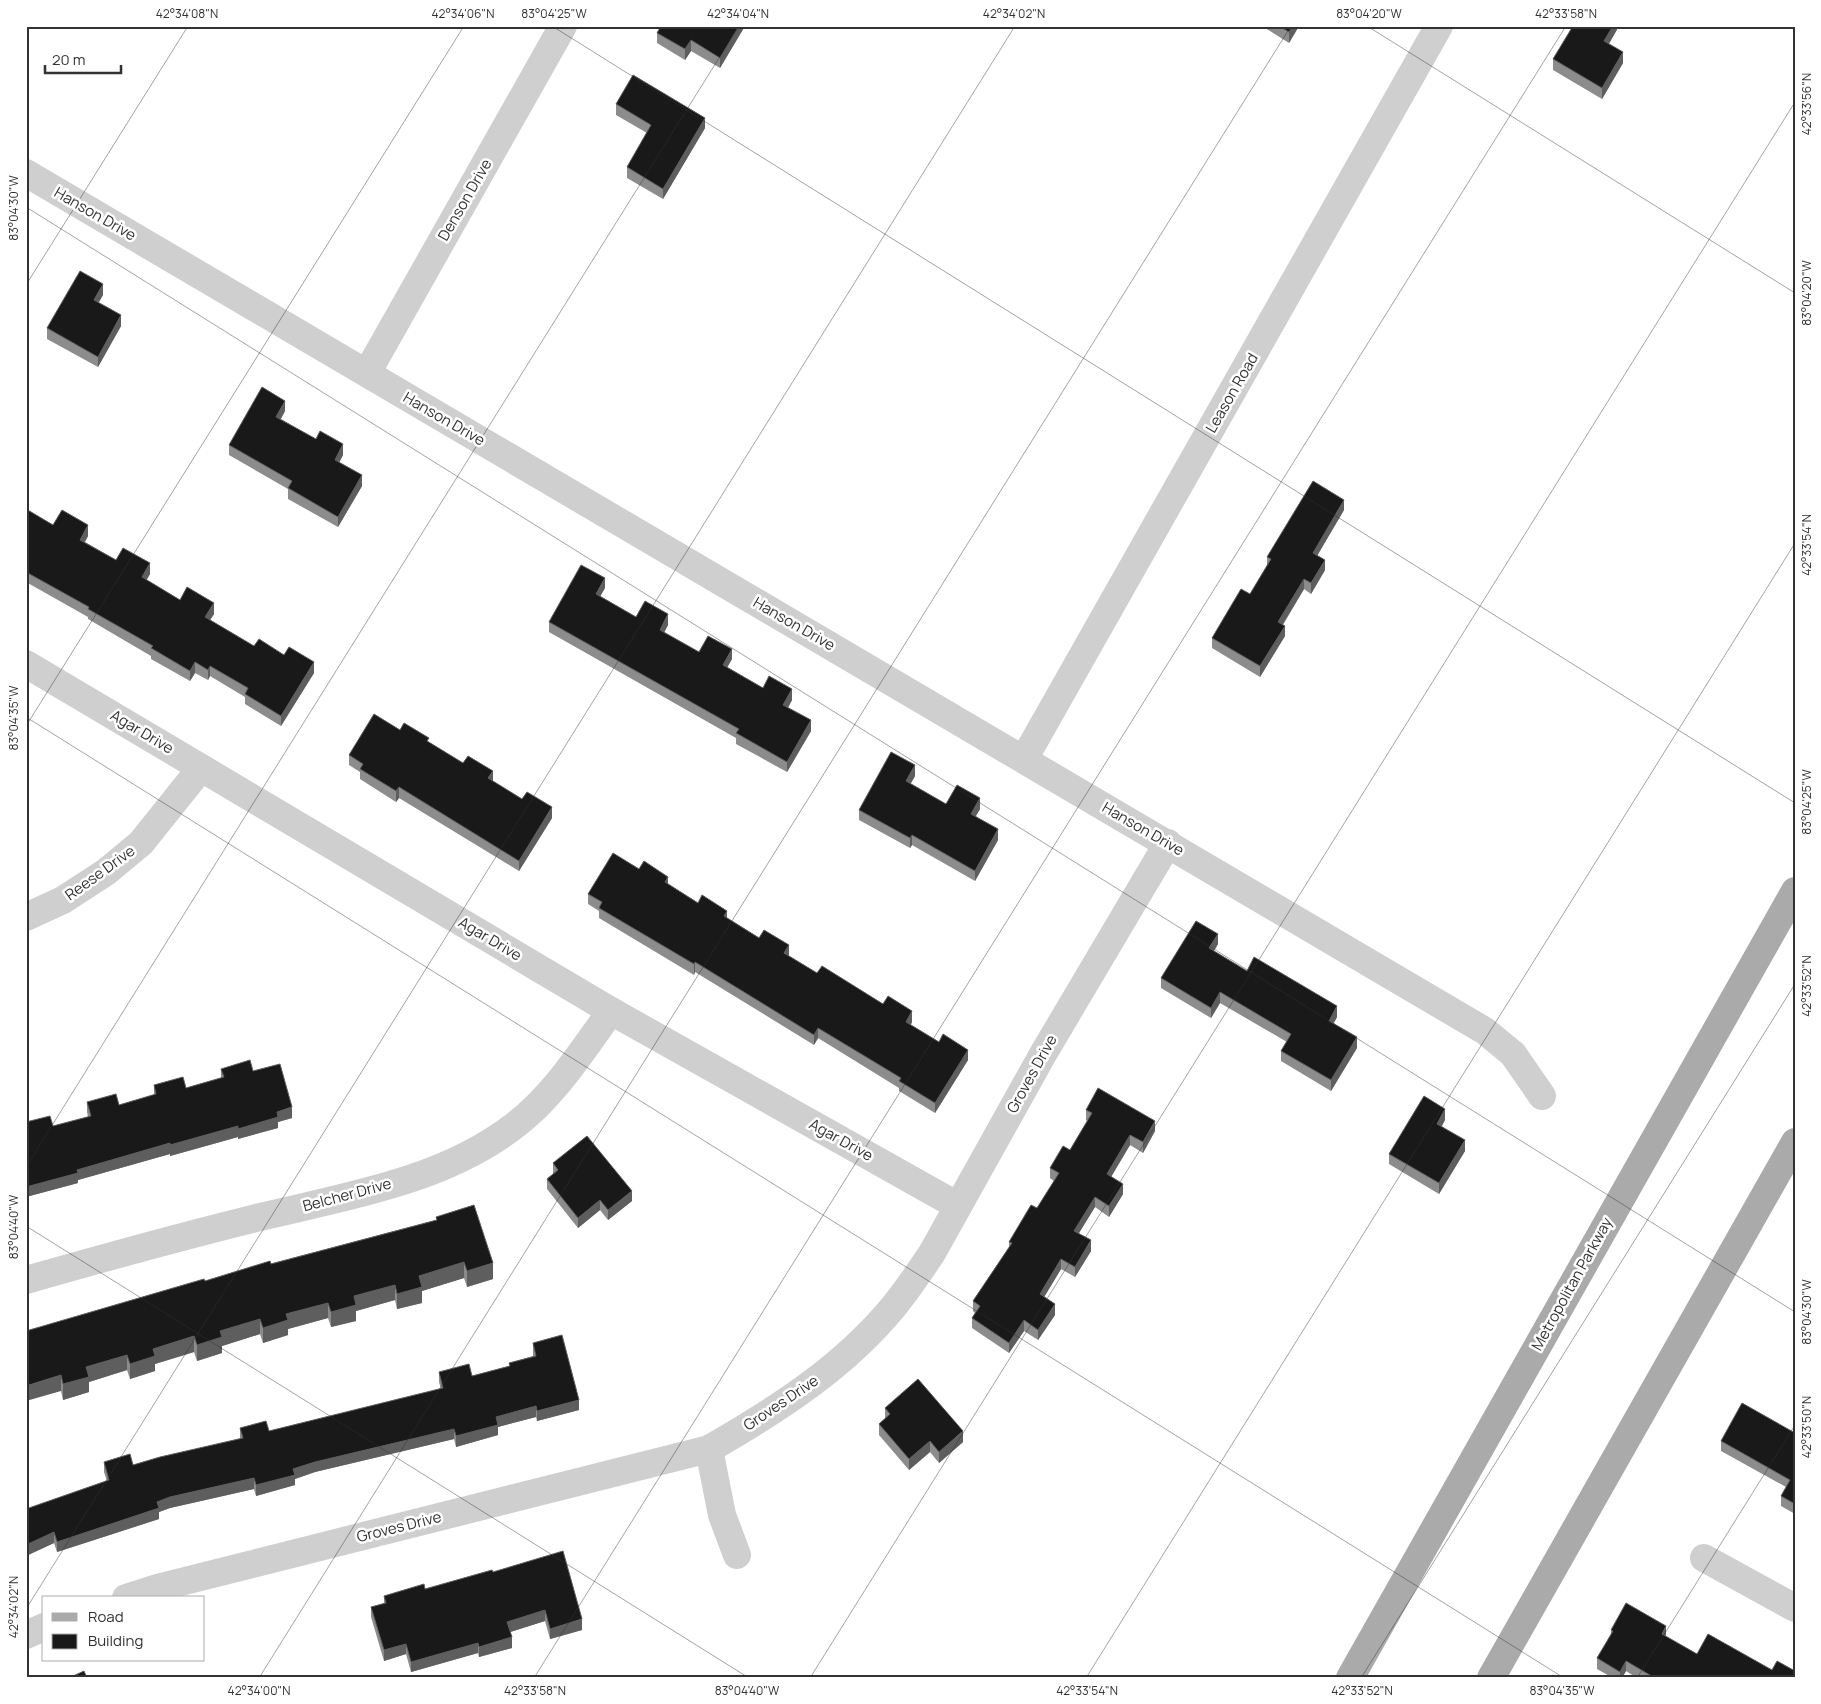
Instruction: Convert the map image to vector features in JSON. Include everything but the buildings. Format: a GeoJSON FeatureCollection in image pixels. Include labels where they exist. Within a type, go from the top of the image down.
{"type":"FeatureCollection","features":[{"type":"Feature","properties":{"kind":"main road","name":"Metropolitan Parkway"},"geometry":{"type":"LineString","coordinates":[[1350,1678],[1795,891]]}},
{"type":"Feature","properties":{"kind":"main road"},"geometry":{"type":"LineString","coordinates":[[1491,1678],[1795,1142]]}},
{"type":"Feature","properties":{"kind":"street","name":"Denson Drive"},"geometry":{"type":"LineString","coordinates":[[367,373],[564,26]]}},
{"type":"Feature","properties":{"kind":"street","name":"Leason Road"},"geometry":{"type":"LineString","coordinates":[[1024,759],[1440,26]]}},
{"type":"Feature","properties":{"kind":"street","name":"Hanson Drive"},"geometry":{"type":"LineString","coordinates":[[26,174],[1168,843],[1485,1031],[1513,1054],[1542,1096]]}},
{"type":"Feature","properties":{"kind":"street","name":"Agar Drive"},"geometry":{"type":"LineString","coordinates":[[26,664],[611,1011],[958,1206]]}},
{"type":"Feature","properties":{"kind":"street","name":"Reese Drive"},"geometry":{"type":"LineString","coordinates":[[26,916],[63,900],[106,872],[141,843],[201,768]]}},
{"type":"Feature","properties":{"kind":"street","name":"Groves Drive"},"geometry":{"type":"LineString","coordinates":[[133,1596],[709,1449],[793,1398],[870,1333],[916,1277],[932,1253],[1043,1054],[1168,843]]}},
{"type":"Feature","properties":{"kind":"street","name":"Belcher Drive"},"geometry":{"type":"LineString","coordinates":[[26,1280],[137,1248],[389,1185],[437,1168],[478,1149],[514,1126],[544,1099],[568,1070],[611,1011]]}},
{"type":"Feature","properties":{"kind":"street"},"geometry":{"type":"LineString","coordinates":[[709,1449],[722,1515],[737,1555]]}},
{"type":"Feature","properties":{"kind":"street"},"geometry":{"type":"LineString","coordinates":[[1704,1558],[1795,1608]]}},
{"type":"Feature","properties":{"kind":"street"},"geometry":{"type":"LineString","coordinates":[[26,1635],[42,1628]]}}]}
